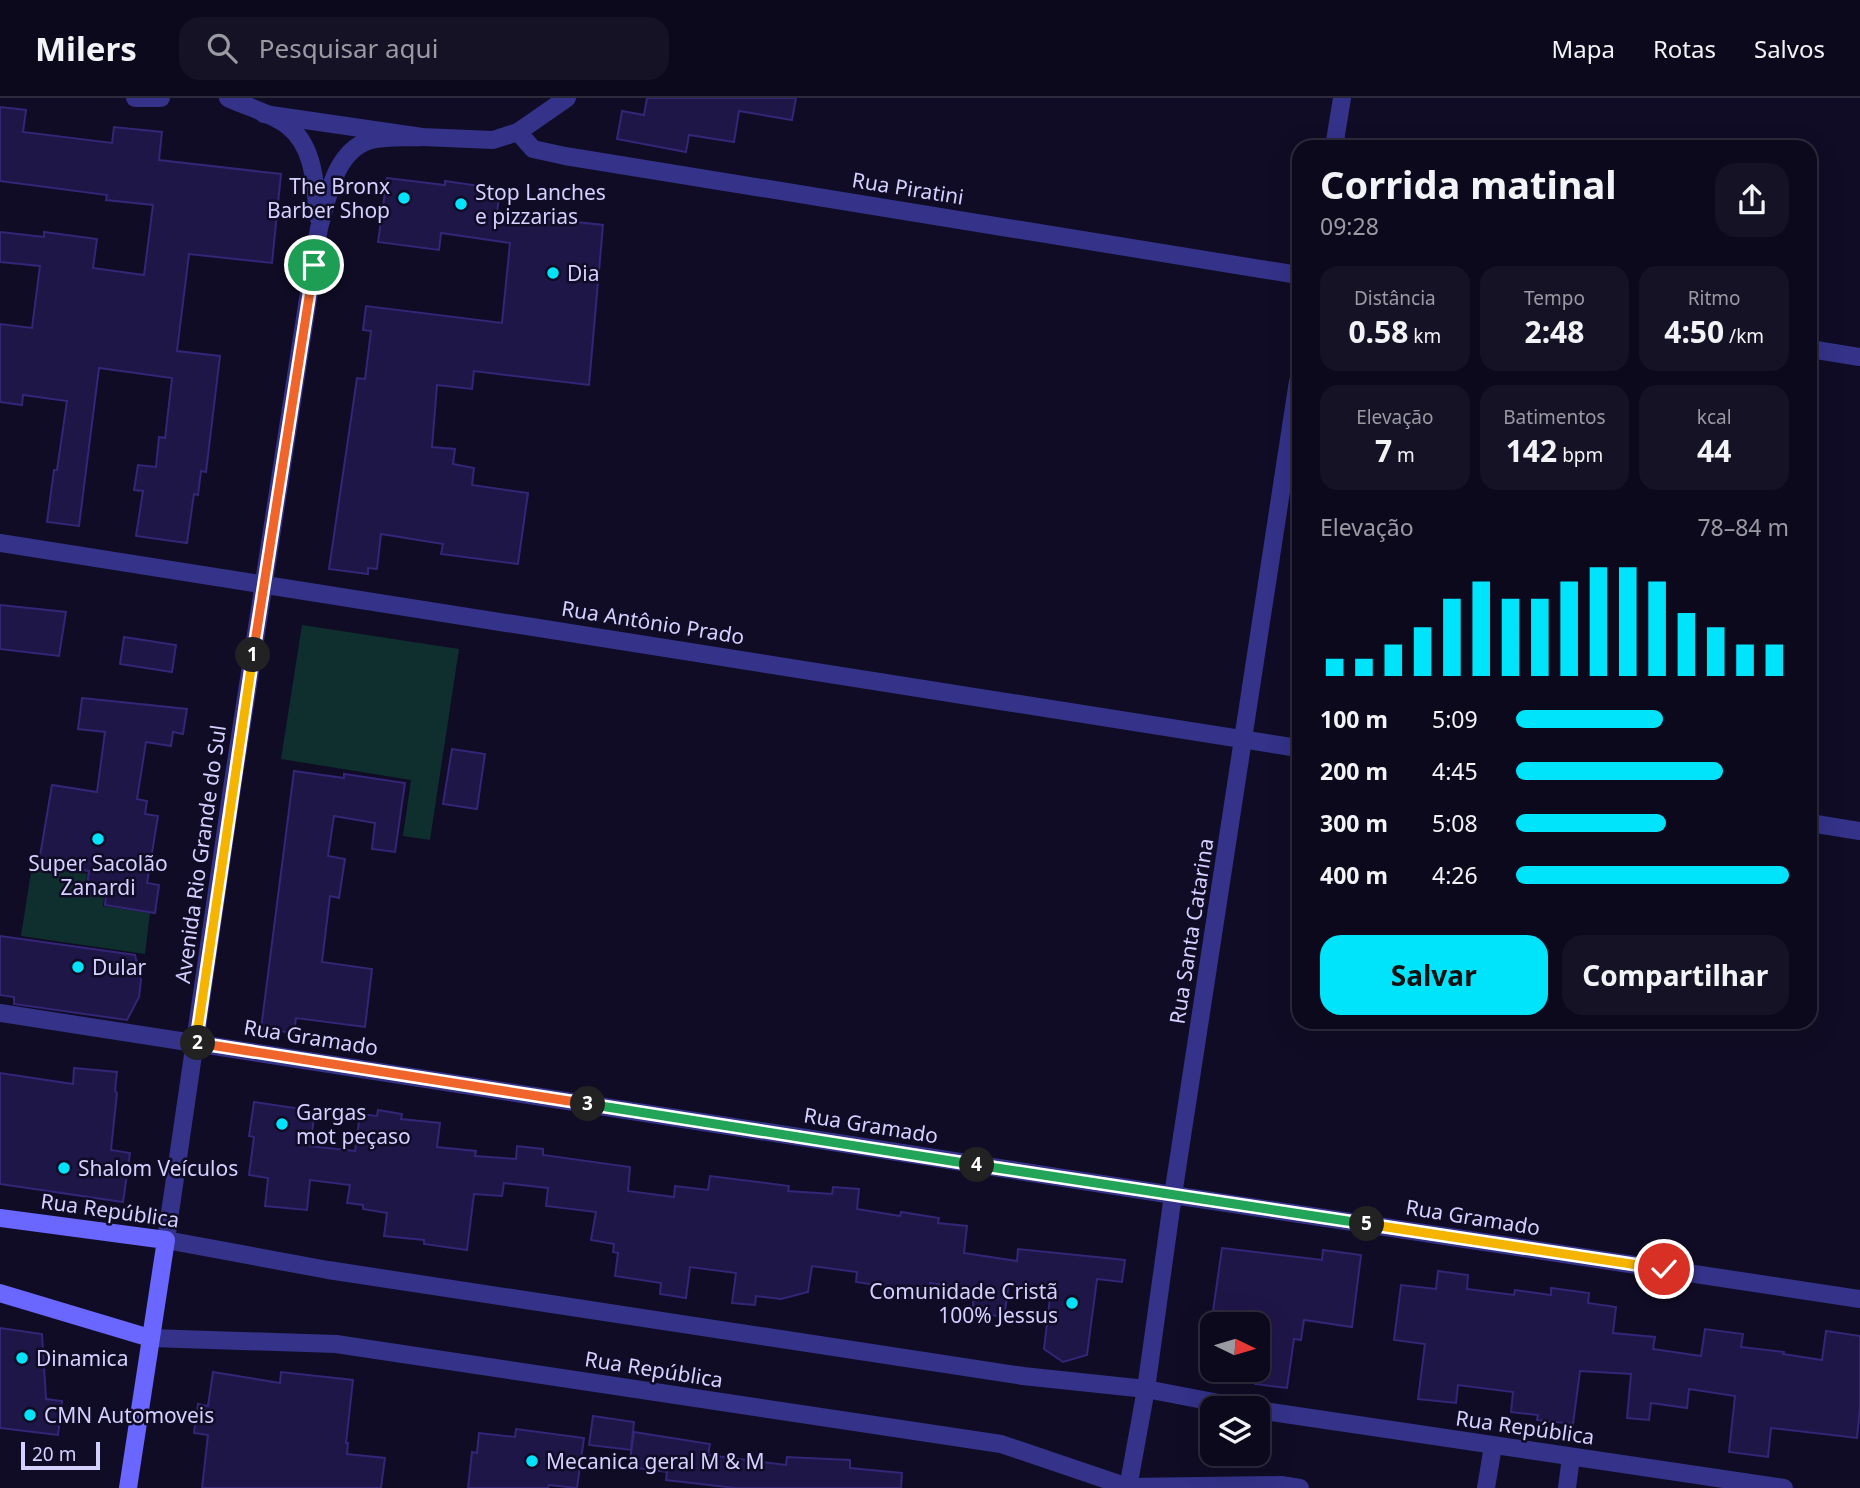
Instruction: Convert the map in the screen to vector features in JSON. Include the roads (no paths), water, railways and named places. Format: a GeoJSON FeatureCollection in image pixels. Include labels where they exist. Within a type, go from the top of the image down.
{"type":"FeatureCollection","features":[{"type":"Feature","properties":{"kind":"main road","name":"Rua República"},"geometry":{"type":"LineString","coordinates":[[0,1219],[166,1240]]}},
{"type":"Feature","properties":{"kind":"main road","name":"Avenida Rio Grande do Sul"},"geometry":{"type":"LineString","coordinates":[[128,1488],[166,1240]]}},
{"type":"Feature","properties":{"kind":"main road","name":"Rua República"},"geometry":{"type":"LineString","coordinates":[[0,1293],[150,1338]]}},
{"type":"Feature","properties":{"kind":"street"},"geometry":{"type":"LineString","coordinates":[[135,98],[161,98]]}},
{"type":"Feature","properties":{"kind":"street","name":"Avenida Rio Grande do Sul"},"geometry":{"type":"LineString","coordinates":[[228,98],[287,125],[301,140],[315,181],[319,228]]}},
{"type":"Feature","properties":{"kind":"street","name":"Avenida Rio Grande do Sul"},"geometry":{"type":"LineString","coordinates":[[166,1240],[319,228],[337,171],[355,148],[370,140],[422,137],[493,140],[518,132],[567,98]]}},
{"type":"Feature","properties":{"kind":"street"},"geometry":{"type":"LineString","coordinates":[[1335,140],[1342,98]]}},
{"type":"Feature","properties":{"kind":"street","name":"Avenida Rio Grande do Sul"},"geometry":{"type":"LineString","coordinates":[[264,114],[422,137]]}},
{"type":"Feature","properties":{"kind":"street","name":"Rua Piratini"},"geometry":{"type":"LineString","coordinates":[[518,132],[533,149],[565,156],[1292,274]]}},
{"type":"Feature","properties":{"kind":"street"},"geometry":{"type":"LineString","coordinates":[[1817,350],[1860,357]]}},
{"type":"Feature","properties":{"kind":"street","name":"Rua Santa Catarina"},"geometry":{"type":"LineString","coordinates":[[1128,1488],[1146,1389],[1173,1195],[1292,420]]}},
{"type":"Feature","properties":{"kind":"street","name":"Rua Antônio Prado"},"geometry":{"type":"LineString","coordinates":[[0,542],[1292,747]]}},
{"type":"Feature","properties":{"kind":"street"},"geometry":{"type":"LineString","coordinates":[[1817,824],[1860,831]]}},
{"type":"Feature","properties":{"kind":"street","name":"Rua Gramado"},"geometry":{"type":"LineString","coordinates":[[0,1013],[1860,1299]]}},
{"type":"Feature","properties":{"kind":"street","name":"Rua República"},"geometry":{"type":"LineString","coordinates":[[166,1240],[327,1270],[928,1362],[1146,1389],[1200,1399]]}},
{"type":"Feature","properties":{"kind":"street","name":"Rua República"},"geometry":{"type":"LineString","coordinates":[[150,1338],[336,1344],[1001,1444],[1128,1488],[1281,1485],[1300,1488]]}},
{"type":"Feature","properties":{"kind":"street","name":"Rua República"},"geometry":{"type":"LineString","coordinates":[[1270,1412],[1784,1488]]}},
{"type":"Feature","properties":{"kind":"street"},"geometry":{"type":"LineString","coordinates":[[1486,1488],[1493,1446]]}},
{"type":"Feature","properties":{"kind":"street"},"geometry":{"type":"LineString","coordinates":[[1567,1488],[1571,1457]]}},
{"type":"Feature","properties":{"kind":"place","name":"The Bronx Barber Shop"},"geometry":{"type":"Point","coordinates":[404,198]}},
{"type":"Feature","properties":{"kind":"place","name":"Stop Lanches e pizzarias"},"geometry":{"type":"Point","coordinates":[461,204]}},
{"type":"Feature","properties":{"kind":"place","name":"Dia"},"geometry":{"type":"Point","coordinates":[553,273]}},
{"type":"Feature","properties":{"kind":"place","name":"Super Sacolão Zanardi"},"geometry":{"type":"Point","coordinates":[98,839]}},
{"type":"Feature","properties":{"kind":"place","name":"Dular"},"geometry":{"type":"Point","coordinates":[78,967]}},
{"type":"Feature","properties":{"kind":"place","name":"Gargas mot peçaso"},"geometry":{"type":"Point","coordinates":[282,1124]}},
{"type":"Feature","properties":{"kind":"place","name":"Shalom Veículos"},"geometry":{"type":"Point","coordinates":[64,1168]}},
{"type":"Feature","properties":{"kind":"place","name":"Comunidade Cristã 100% Jessus"},"geometry":{"type":"Point","coordinates":[1072,1303]}},
{"type":"Feature","properties":{"kind":"place","name":"Dinamica"},"geometry":{"type":"Point","coordinates":[22,1358]}},
{"type":"Feature","properties":{"kind":"place","name":"CMN Automoveis"},"geometry":{"type":"Point","coordinates":[30,1415]}},
{"type":"Feature","properties":{"kind":"place","name":"Mecanica geral M & M"},"geometry":{"type":"Point","coordinates":[532,1461]}}]}
